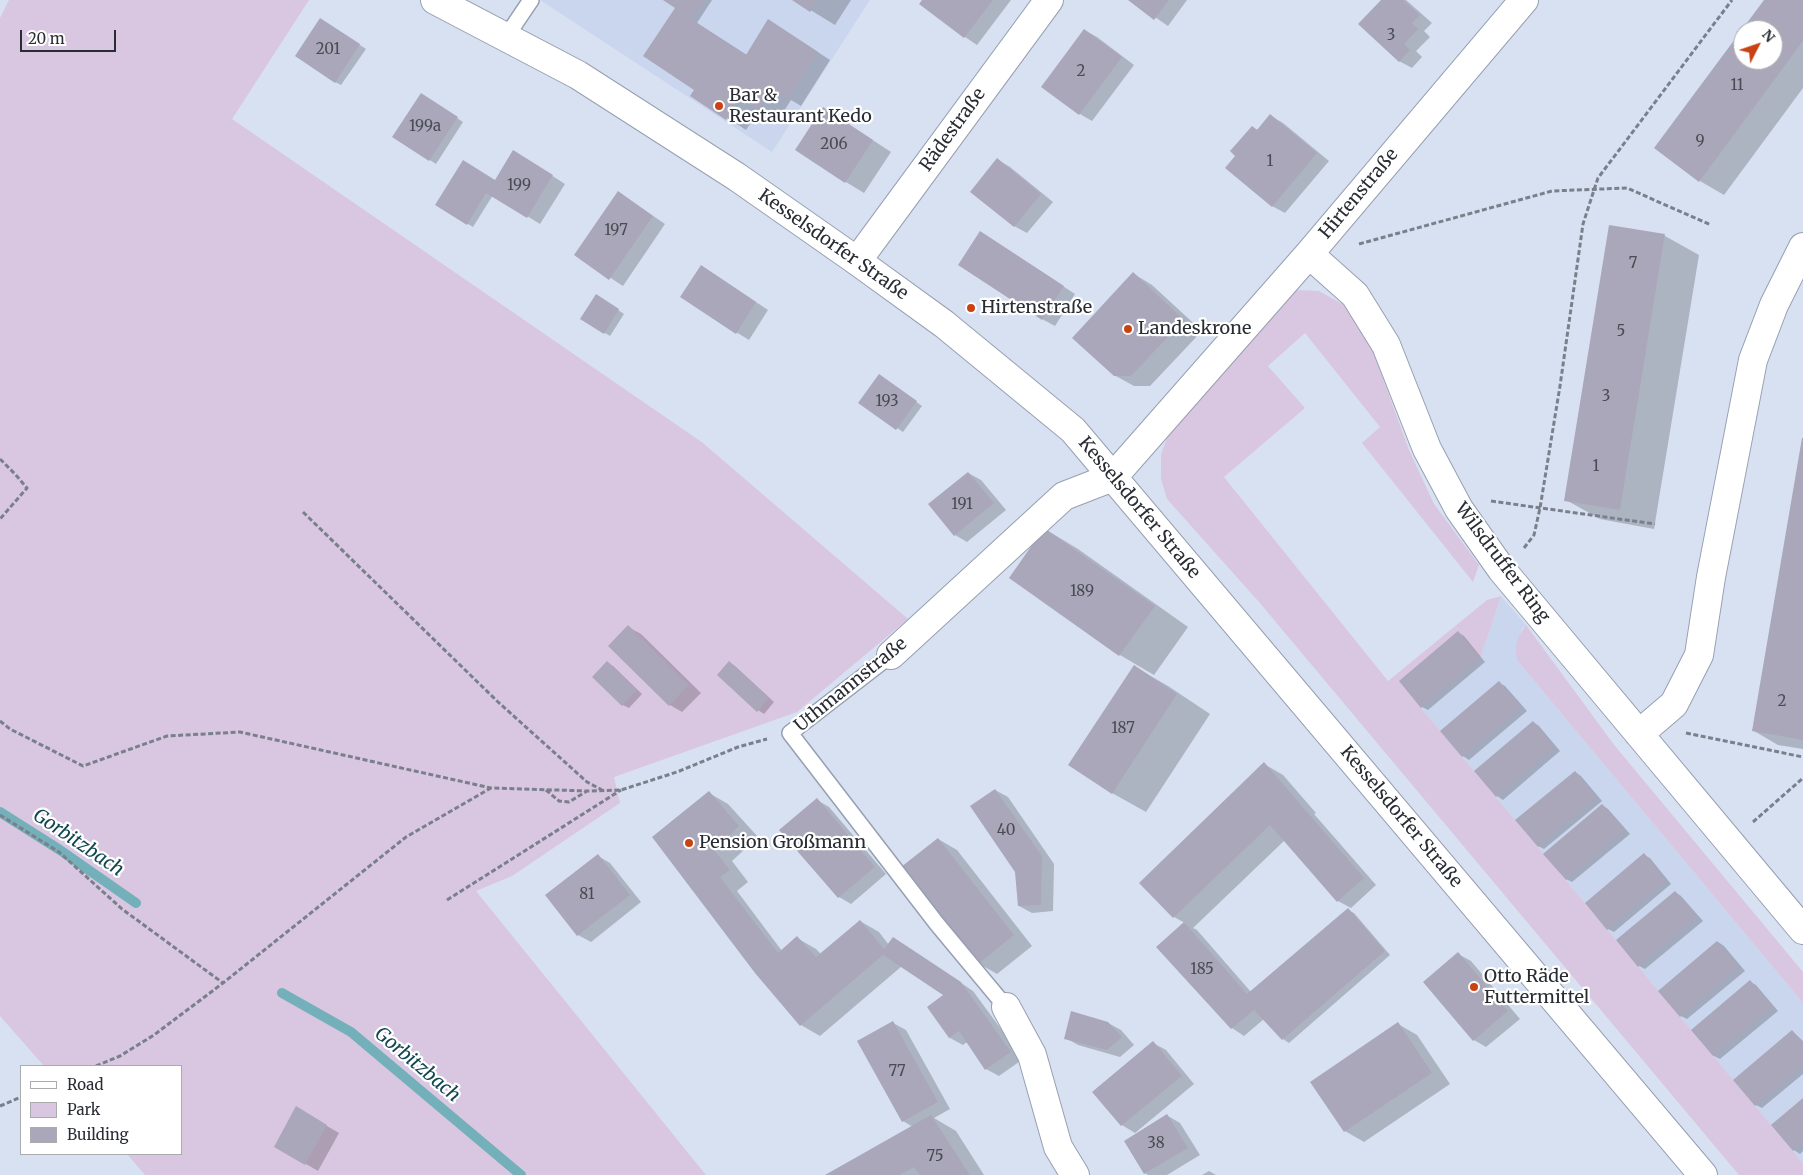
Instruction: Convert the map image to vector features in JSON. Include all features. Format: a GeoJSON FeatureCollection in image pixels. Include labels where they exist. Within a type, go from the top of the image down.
{"type":"FeatureCollection","features":[{"type":"Feature","properties":{"kind":"street","name":"Kesselsdorfer Straße"},"geometry":{"type":"LineString","coordinates":[[435,0],[578,75],[736,177],[944,324],[1073,430],[1703,1175]]}},
{"type":"Feature","properties":{"kind":"street","name":"Rädestraße"},"geometry":{"type":"LineString","coordinates":[[857,261],[1049,0]]}},
{"type":"Feature","properties":{"kind":"street","name":"Hirtenstraße"},"geometry":{"type":"LineString","coordinates":[[1113,477],[1308,254],[1524,0]]}},
{"type":"Feature","properties":{"kind":"street"},"geometry":{"type":"LineString","coordinates":[[1639,734],[1674,704],[1699,655],[1711,577],[1753,360],[1774,305],[1803,246]]}},
{"type":"Feature","properties":{"kind":"street","name":"Wilsdruffer Ring"},"geometry":{"type":"LineString","coordinates":[[1308,254],[1355,295],[1386,345],[1432,458],[1458,509],[1502,570],[1803,930]]}},
{"type":"Feature","properties":{"kind":"street","name":"Uthmannstraße"},"geometry":{"type":"LineString","coordinates":[[891,655],[1064,496],[1113,477]]}},
{"type":"Feature","properties":{"kind":"street","name":"Uthmannstraße"},"geometry":{"type":"LineString","coordinates":[[1006,1008],[1032,1055],[1058,1147],[1075,1175]]}},
{"type":"Feature","properties":{"kind":"lane"},"geometry":{"type":"LineString","coordinates":[[506,37],[530,0]]}},
{"type":"Feature","properties":{"kind":"lane","name":"Uthmannstraße"},"geometry":{"type":"LineString","coordinates":[[891,655],[790,733],[937,924],[1006,1008]]}},
{"type":"Feature","properties":{"kind":"path"},"geometry":{"type":"LineString","coordinates":[[1502,570],[1515,560],[1534,534],[1540,508],[1561,376],[1583,224],[1594,190],[1603,172],[1732,0]]}},
{"type":"Feature","properties":{"kind":"path"},"geometry":{"type":"LineString","coordinates":[[1308,254],[1343,248],[1552,191],[1627,188],[1711,225]]}},
{"type":"Feature","properties":{"kind":"path"},"geometry":{"type":"LineString","coordinates":[[0,459],[26,488],[0,519]]}},
{"type":"Feature","properties":{"kind":"path"},"geometry":{"type":"LineString","coordinates":[[1511,504],[1655,524]]}},
{"type":"Feature","properties":{"kind":"path"},"geometry":{"type":"LineString","coordinates":[[303,512],[497,701],[587,782],[603,791]]}},
{"type":"Feature","properties":{"kind":"path"},"geometry":{"type":"LineString","coordinates":[[1662,714],[1687,733],[1803,757]]}},
{"type":"Feature","properties":{"kind":"path"},"geometry":{"type":"LineString","coordinates":[[0,721],[10,729],[83,766],[167,736],[240,732],[491,788],[588,791],[621,790]]}},
{"type":"Feature","properties":{"kind":"path"},"geometry":{"type":"LineString","coordinates":[[447,900],[621,790],[677,772],[738,747],[790,733]]}},
{"type":"Feature","properties":{"kind":"path"},"geometry":{"type":"LineString","coordinates":[[1730,842],[1803,778]]}},
{"type":"Feature","properties":{"kind":"path"},"geometry":{"type":"LineString","coordinates":[[98,1065],[120,1056],[154,1034],[223,983],[406,837],[491,788]]}},
{"type":"Feature","properties":{"kind":"path"},"geometry":{"type":"LineString","coordinates":[[545,789],[559,801],[569,802],[588,791]]}},
{"type":"Feature","properties":{"kind":"path"},"geometry":{"type":"LineString","coordinates":[[0,815],[59,852],[122,909],[223,983]]}},
{"type":"Feature","properties":{"kind":"path"},"geometry":{"type":"LineString","coordinates":[[0,1106],[20,1098]]}},
{"type":"Feature","properties":{"kind":"shaded area"},"geometry":{"type":"Polygon","coordinates":[[[540,0],[870,0],[772,152],[540,0]]]}},
{"type":"Feature","properties":{"kind":"shaded area"},"geometry":{"type":"Polygon","coordinates":[[[1501,596],[1526,625],[1522,629],[1517,660],[1803,1003],[1803,1163],[1421,708],[1458,631],[1480,657],[1501,596]]]}},
{"type":"Feature","properties":{"kind":"green space"},"geometry":{"type":"Polygon","coordinates":[[[9,0],[309,0],[232,119],[703,443],[908,619],[797,712],[614,777],[620,803],[512,876],[476,891],[706,1175],[145,1175],[128,1155],[182,1155],[182,1065],[43,1065],[0,1016],[0,18],[9,0]]]}},
{"type":"Feature","properties":{"kind":"green space"},"geometry":{"type":"Polygon","coordinates":[[[1296,290],[1319,291],[1344,305],[1360,329],[1373,351],[1409,450],[1434,504],[1479,565],[1473,582],[1362,443],[1380,427],[1305,333],[1268,366],[1305,408],[1224,477],[1388,681],[1487,600],[1501,596],[1480,658],[1458,632],[1421,708],[1803,1163],[1803,1175],[1739,1175],[1259,602],[1167,499],[1161,479],[1161,454],[1169,433],[1296,290]]]}},
{"type":"Feature","properties":{"kind":"green space"},"geometry":{"type":"Polygon","coordinates":[[[1526,625],[1615,746],[1803,972],[1803,1003],[1517,660],[1518,638],[1526,625]]]}},
{"type":"Feature","properties":{"kind":"building"},"geometry":{"type":"Polygon","coordinates":[[[663,0],[704,0],[691,19],[746,55],[768,19],[818,52],[787,100],[772,90],[758,111],[740,99],[726,120],[690,96],[694,90],[643,56],[675,8],[663,0]]]}},
{"type":"Feature","properties":{"kind":"building"},"geometry":{"type":"Polygon","coordinates":[[[792,0],[817,0],[810,12],[792,0]]]}},
{"type":"Feature","properties":{"kind":"building"},"geometry":{"type":"Polygon","coordinates":[[[922,0],[993,0],[964,38],[919,4],[922,0]]]}},
{"type":"Feature","properties":{"kind":"building"},"geometry":{"type":"Polygon","coordinates":[[[1128,0],[1169,0],[1154,20],[1128,0]]]}},
{"type":"Feature","properties":{"kind":"building"},"geometry":{"type":"Polygon","coordinates":[[[1381,0],[1403,0],[1420,15],[1412,23],[1418,29],[1404,44],[1410,50],[1399,62],[1358,24],[1381,0]]]}},
{"type":"Feature","properties":{"kind":"building"},"geometry":{"type":"Polygon","coordinates":[[[1764,0],[1803,0],[1803,41],[1783,68],[1783,20],[1749,20],[1764,0]]]}},
{"type":"Feature","properties":{"kind":"building"},"geometry":{"type":"Polygon","coordinates":[[[320,18],[360,44],[335,83],[295,56],[320,18]]]}},
{"type":"Feature","properties":{"kind":"building"},"geometry":{"type":"Polygon","coordinates":[[[1084,29],[1122,57],[1079,115],[1041,87],[1084,29]]]}},
{"type":"Feature","properties":{"kind":"building"},"geometry":{"type":"Polygon","coordinates":[[[1733,42],[1733,70],[1782,70],[1699,182],[1654,148],[1733,42]]]}},
{"type":"Feature","properties":{"kind":"building"},"geometry":{"type":"Polygon","coordinates":[[[421,93],[458,117],[429,161],[392,137],[421,93]]]}},
{"type":"Feature","properties":{"kind":"building"},"geometry":{"type":"Polygon","coordinates":[[[823,107],[873,140],[845,183],[795,150],[823,107]]]}},
{"type":"Feature","properties":{"kind":"building"},"geometry":{"type":"Polygon","coordinates":[[[1270,114],[1317,153],[1272,207],[1225,168],[1235,156],[1230,151],[1252,126],[1257,130],[1270,114]]]}},
{"type":"Feature","properties":{"kind":"building"},"geometry":{"type":"Polygon","coordinates":[[[513,150],[553,175],[527,218],[486,193],[467,225],[435,205],[463,160],[495,180],[513,150]]]}},
{"type":"Feature","properties":{"kind":"building"},"geometry":{"type":"Polygon","coordinates":[[[997,158],[1041,194],[1014,227],[970,192],[997,158]]]}},
{"type":"Feature","properties":{"kind":"building"},"geometry":{"type":"Polygon","coordinates":[[[618,191],[653,216],[609,280],[574,255],[618,191]]]}},
{"type":"Feature","properties":{"kind":"building"},"geometry":{"type":"Polygon","coordinates":[[[1609,225],[1665,234],[1620,510],[1564,501],[1609,225]]]}},
{"type":"Feature","properties":{"kind":"building"},"geometry":{"type":"Polygon","coordinates":[[[980,231],[1064,286],[1042,320],[958,265],[980,231]]]}},
{"type":"Feature","properties":{"kind":"building"},"geometry":{"type":"Polygon","coordinates":[[[701,265],[756,302],[736,334],[680,297],[701,265]]]}},
{"type":"Feature","properties":{"kind":"building","name":"Landeskrone"},"geometry":{"type":"Polygon","coordinates":[[[1133,272],[1184,320],[1131,376],[1114,376],[1072,338],[1133,272]]]}},
{"type":"Feature","properties":{"kind":"building"},"geometry":{"type":"Polygon","coordinates":[[[596,294],[619,309],[604,334],[580,319],[596,294]]]}},
{"type":"Feature","properties":{"kind":"building"},"geometry":{"type":"Polygon","coordinates":[[[879,374],[917,401],[896,430],[858,403],[879,374]]]}},
{"type":"Feature","properties":{"kind":"building"},"geometry":{"type":"Polygon","coordinates":[[[1803,438],[1803,740],[1752,731],[1803,438]]]}},
{"type":"Feature","properties":{"kind":"building"},"geometry":{"type":"Polygon","coordinates":[[[968,472],[994,503],[954,536],[928,504],[968,472]]]}},
{"type":"Feature","properties":{"kind":"building"},"geometry":{"type":"Polygon","coordinates":[[[1044,528],[1155,606],[1119,656],[1009,578],[1044,528]]]}},
{"type":"Feature","properties":{"kind":"building"},"geometry":{"type":"Polygon","coordinates":[[[628,625],[689,685],[669,706],[608,646],[628,625]]]}},
{"type":"Feature","properties":{"kind":"building"},"geometry":{"type":"Polygon","coordinates":[[[1458,631],[1480,658],[1421,708],[1399,681],[1458,631]]]}},
{"type":"Feature","properties":{"kind":"building"},"geometry":{"type":"Polygon","coordinates":[[[607,661],[637,690],[622,706],[592,677],[607,661]]]}},
{"type":"Feature","properties":{"kind":"building"},"geometry":{"type":"Polygon","coordinates":[[[729,661],[769,698],[757,712],[717,675],[729,661]]]}},
{"type":"Feature","properties":{"kind":"building"},"geometry":{"type":"Polygon","coordinates":[[[1134,665],[1177,694],[1112,794],[1068,765],[1134,665]]]}},
{"type":"Feature","properties":{"kind":"building"},"geometry":{"type":"Polygon","coordinates":[[[1499,681],[1522,707],[1462,757],[1440,731],[1499,681]]]}},
{"type":"Feature","properties":{"kind":"building"},"geometry":{"type":"Polygon","coordinates":[[[1533,721],[1555,747],[1496,797],[1474,771],[1533,721]]]}},
{"type":"Feature","properties":{"kind":"building"},"geometry":{"type":"Polygon","coordinates":[[[1264,762],[1364,878],[1337,902],[1270,825],[1173,918],[1139,883],[1264,762]]]}},
{"type":"Feature","properties":{"kind":"building"},"geometry":{"type":"Polygon","coordinates":[[[1575,771],[1597,797],[1538,847],[1515,820],[1575,771]]]}},
{"type":"Feature","properties":{"kind":"building"},"geometry":{"type":"Polygon","coordinates":[[[995,789],[1042,856],[1041,905],[1018,906],[1015,872],[970,806],[995,789]]]}},
{"type":"Feature","properties":{"kind":"building"},"geometry":{"type":"Polygon","coordinates":[[[709,791],[739,826],[714,850],[730,870],[720,877],[778,953],[797,936],[816,957],[860,920],[884,949],[893,937],[961,982],[1011,1052],[985,1070],[959,1031],[949,1038],[927,1007],[943,995],[883,955],[800,1026],[755,973],[652,837],[709,791]]]}},
{"type":"Feature","properties":{"kind":"building"},"geometry":{"type":"Polygon","coordinates":[[[817,798],[875,867],[838,898],[779,830],[817,798]]]}},
{"type":"Feature","properties":{"kind":"building"},"geometry":{"type":"Polygon","coordinates":[[[1602,804],[1625,830],[1566,880],[1543,854],[1602,804]]]}},
{"type":"Feature","properties":{"kind":"building"},"geometry":{"type":"Polygon","coordinates":[[[938,838],[1014,935],[978,964],[901,867],[938,838]]]}},
{"type":"Feature","properties":{"kind":"building"},"geometry":{"type":"Polygon","coordinates":[[[1644,853],[1666,880],[1607,930],[1585,903],[1644,853]]]}},
{"type":"Feature","properties":{"kind":"building"},"geometry":{"type":"Polygon","coordinates":[[[598,854],[630,895],[577,936],[545,895],[598,854]]]}},
{"type":"Feature","properties":{"kind":"building"},"geometry":{"type":"Polygon","coordinates":[[[1675,891],[1697,917],[1638,967],[1616,940],[1675,891]]]}},
{"type":"Feature","properties":{"kind":"building"},"geometry":{"type":"Polygon","coordinates":[[[1348,908],[1385,951],[1282,1040],[1254,1010],[1231,1029],[1156,947],[1184,922],[1247,994],[1348,908]]]}},
{"type":"Feature","properties":{"kind":"building"},"geometry":{"type":"Polygon","coordinates":[[[1717,941],[1739,967],[1680,1017],[1658,991],[1717,941]]]}},
{"type":"Feature","properties":{"kind":"building"},"geometry":{"type":"Polygon","coordinates":[[[1458,952],[1508,1011],[1473,1041],[1423,982],[1458,952]]]}},
{"type":"Feature","properties":{"kind":"building"},"geometry":{"type":"Polygon","coordinates":[[[1750,980],[1773,1007],[1713,1056],[1691,1030],[1750,980]]]}},
{"type":"Feature","properties":{"kind":"building"},"geometry":{"type":"Polygon","coordinates":[[[1071,1011],[1108,1022],[1122,1037],[1107,1050],[1064,1039],[1071,1011]]]}},
{"type":"Feature","properties":{"kind":"building"},"geometry":{"type":"Polygon","coordinates":[[[893,1021],[938,1102],[902,1122],[857,1041],[893,1021]]]}},
{"type":"Feature","properties":{"kind":"building"},"geometry":{"type":"Polygon","coordinates":[[[1398,1022],[1432,1073],[1344,1132],[1310,1082],[1398,1022]]]}},
{"type":"Feature","properties":{"kind":"building"},"geometry":{"type":"Polygon","coordinates":[[[1792,1030],[1803,1043],[1803,1066],[1755,1106],[1733,1080],[1792,1030]]]}},
{"type":"Feature","properties":{"kind":"building"},"geometry":{"type":"Polygon","coordinates":[[[1153,1041],[1182,1076],[1121,1126],[1092,1092],[1153,1041]]]}},
{"type":"Feature","properties":{"kind":"building"},"geometry":{"type":"Polygon","coordinates":[[[1803,1098],[1803,1143],[1793,1151],[1771,1125],[1803,1098]]]}},
{"type":"Feature","properties":{"kind":"building"},"geometry":{"type":"Polygon","coordinates":[[[296,1106],[327,1125],[305,1165],[274,1147],[296,1106]]]}},
{"type":"Feature","properties":{"kind":"building"},"geometry":{"type":"Polygon","coordinates":[[[1167,1114],[1188,1148],[1144,1174],[1124,1141],[1167,1114]]]}},
{"type":"Feature","properties":{"kind":"building"},"geometry":{"type":"Polygon","coordinates":[[[931,1115],[970,1175],[920,1175],[914,1167],[900,1175],[825,1175],[931,1115]]]}},
{"type":"Feature","properties":{"kind":"waterway","name":"Gorbitzbach"},"geometry":{"type":"LineString","coordinates":[[0,812],[60,850],[136,903]]}},
{"type":"Feature","properties":{"kind":"waterway","name":"Gorbitzbach"},"geometry":{"type":"LineString","coordinates":[[282,993],[351,1032],[521,1175]]}},
{"type":"Feature","properties":{"kind":"place","name":"Bar & Restaurant Kedo"},"geometry":{"type":"Point","coordinates":[719,106]}},
{"type":"Feature","properties":{"kind":"place","name":"Hirtenstraße"},"geometry":{"type":"Point","coordinates":[971,308]}},
{"type":"Feature","properties":{"kind":"place","name":"Landeskrone"},"geometry":{"type":"Point","coordinates":[1128,329]}},
{"type":"Feature","properties":{"kind":"place","name":"Pension Großmann"},"geometry":{"type":"Point","coordinates":[689,843]}},
{"type":"Feature","properties":{"kind":"place","name":"Otto Räde Futtermittel"},"geometry":{"type":"Point","coordinates":[1474,987]}}]}
